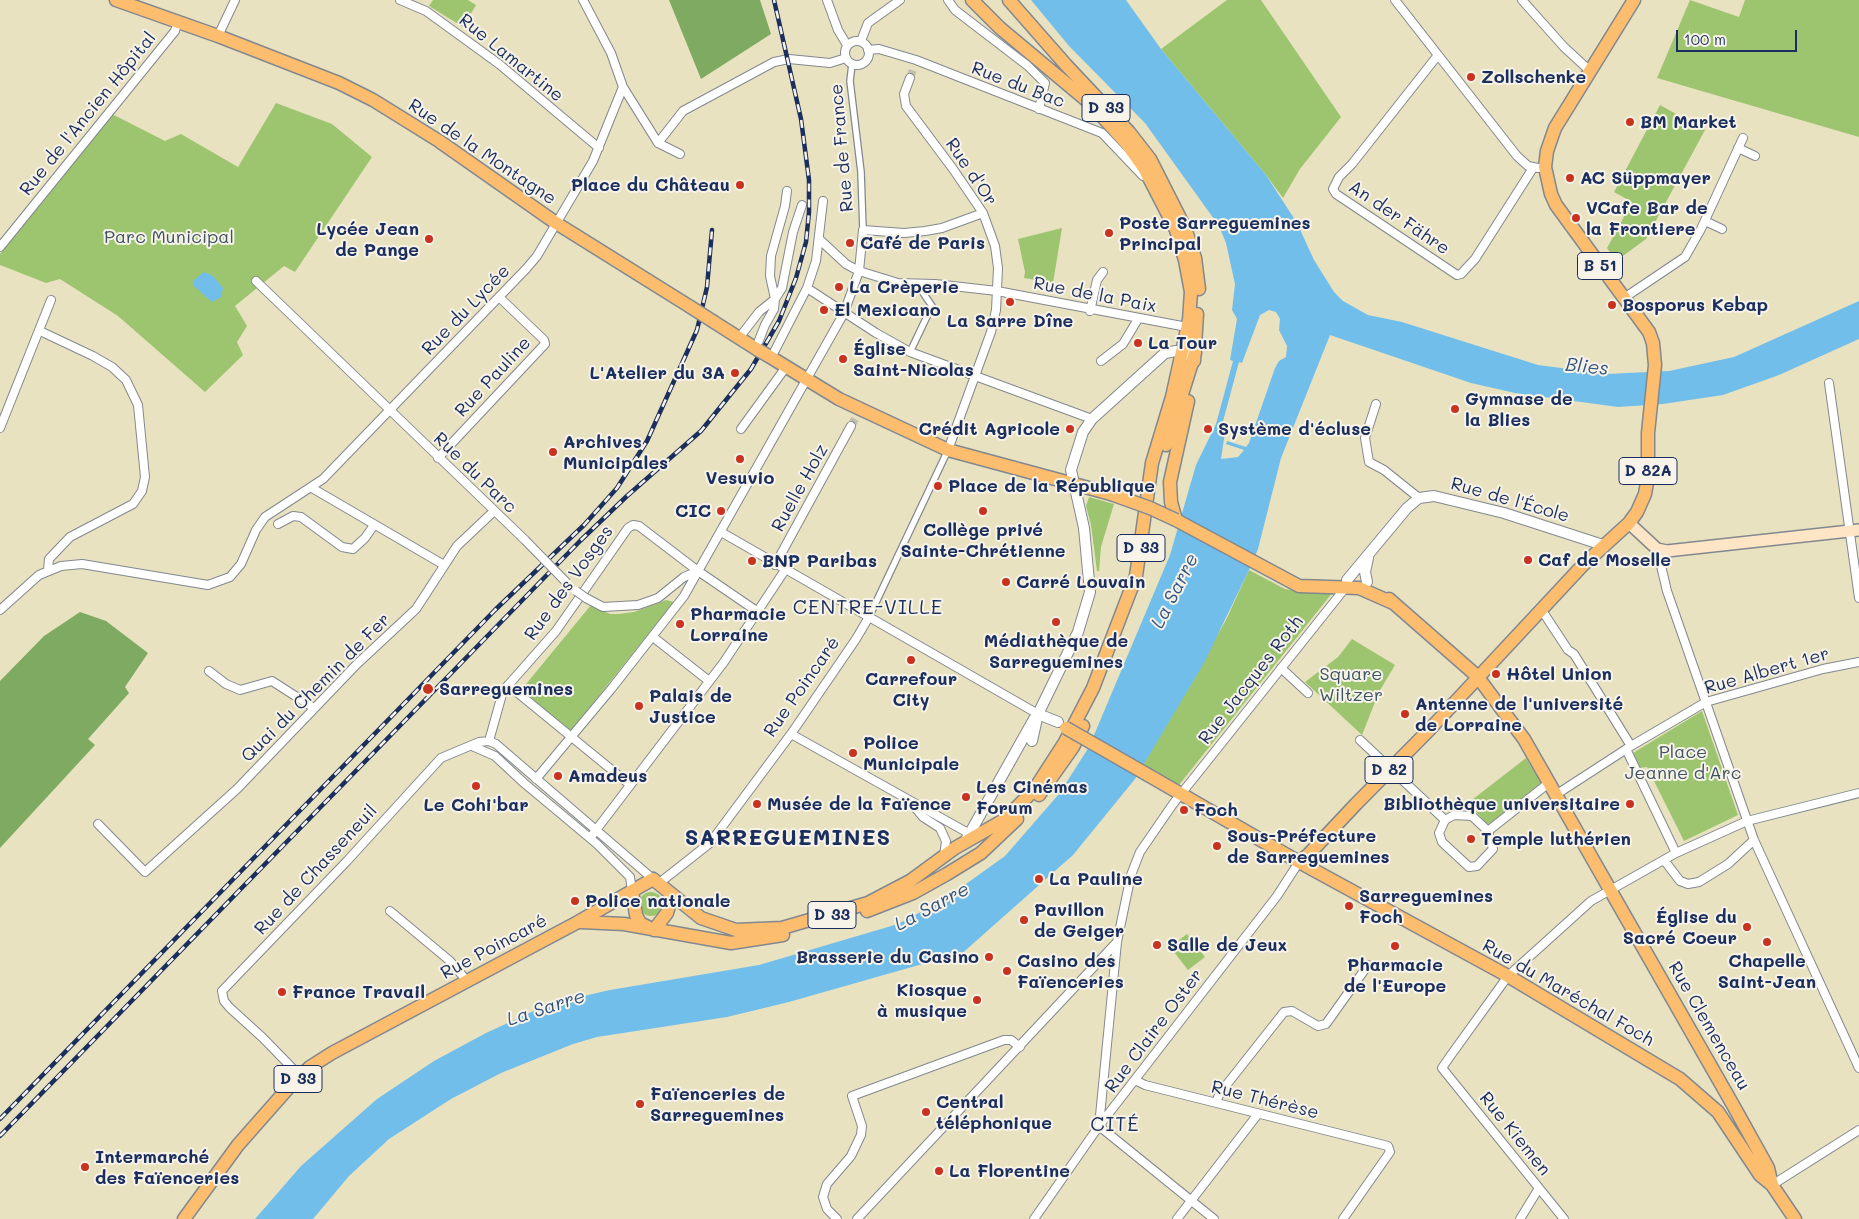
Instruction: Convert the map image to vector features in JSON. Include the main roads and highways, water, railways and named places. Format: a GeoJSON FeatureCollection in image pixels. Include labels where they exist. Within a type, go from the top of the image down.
{"type":"FeatureCollection","features":[{"type":"Feature","properties":{"kind":"main road","name":"Rue de la Montagne"},"geometry":{"type":"LineString","coordinates":[[116,0],[178,21],[339,83],[372,100],[439,141],[556,223],[859,411],[948,450],[1074,484]]}},
{"type":"Feature","properties":{"kind":"main road","name":"D 33"},"geometry":{"type":"LineString","coordinates":[[632,892],[655,882],[701,918],[717,925],[736,930],[770,930],[868,903],[910,882],[972,837],[1004,820],[1034,790],[1065,742],[1093,688],[1136,576],[1152,463],[1172,397],[1191,304],[1189,276],[1176,230],[1127,144],[1098,111],[1000,28],[972,0]]}},
{"type":"Feature","properties":{"kind":"main road","name":"D 33"},"geometry":{"type":"LineString","coordinates":[[1009,0],[1066,66],[1129,132],[1164,183],[1186,228],[1197,272],[1199,296],[1195,325],[1192,385],[1173,467],[1170,495],[1176,520]]}},
{"type":"Feature","properties":{"kind":"main road","name":"B 51"},"geometry":{"type":"LineString","coordinates":[[1634,0],[1555,128],[1539,168],[1556,205],[1649,332],[1655,354],[1652,390]]}},
{"type":"Feature","properties":{"kind":"main road","name":"D 33"},"geometry":{"type":"LineString","coordinates":[[646,924],[731,943],[773,938],[879,907],[913,893],[981,853],[1040,795],[1076,740],[1099,690],[1143,577],[1161,460],[1193,358]]}},
{"type":"Feature","properties":{"kind":"main road","name":"D 82A"},"geometry":{"type":"LineString","coordinates":[[1542,609],[1597,543],[1629,523],[1637,512],[1645,494],[1652,390]]}},
{"type":"Feature","properties":{"kind":"main road","name":"Rue Clemenceau"},"geometry":{"type":"LineString","coordinates":[[1074,484],[1140,504],[1176,520],[1269,572],[1284,578],[1347,583],[1367,582],[1378,588],[1477,676],[1524,739],[1550,782],[1735,1108],[1740,1132],[1768,1168],[1772,1185],[1795,1219]]}},
{"type":"Feature","properties":{"kind":"main road"},"geometry":{"type":"LineString","coordinates":[[1629,523],[1657,549],[1676,551],[1854,531]]}},
{"type":"Feature","properties":{"kind":"main road","name":"Rue Clemenceau"},"geometry":{"type":"LineString","coordinates":[[1347,583],[1393,603]]}},
{"type":"Feature","properties":{"kind":"main road","name":"D 82"},"geometry":{"type":"LineString","coordinates":[[1299,862],[1430,729],[1477,676],[1542,609]]}},
{"type":"Feature","properties":{"kind":"main road","name":"Rue du Maréchal Foch"},"geometry":{"type":"LineString","coordinates":[[1062,725],[1299,862],[1508,976],[1680,1079],[1706,1101],[1723,1119],[1740,1132]]}},
{"type":"Feature","properties":{"kind":"main road"},"geometry":{"type":"LineString","coordinates":[[632,892],[646,924],[667,913],[672,896]]}},
{"type":"Feature","properties":{"kind":"main road","name":"Rue Poincaré"},"geometry":{"type":"LineString","coordinates":[[184,1219],[238,1145],[300,1076],[332,1053],[632,892]]}},
{"type":"Feature","properties":{"kind":"main road","name":"Rue Poincaré"},"geometry":{"type":"LineString","coordinates":[[578,922],[646,924]]}},
{"type":"Feature","properties":{"kind":"main road"},"geometry":{"type":"LineString","coordinates":[[1723,1119],[1729,1118],[1735,1108]]}},
{"type":"Feature","properties":{"kind":"water","name":"La Sarre"},"geometry":{"type":"Polygon","coordinates":[[[1031,0],[1126,0],[1161,49],[1266,175],[1297,223],[1314,260],[1334,292],[1343,301],[1368,315],[1402,322],[1538,365],[1607,374],[1669,371],[1734,357],[1859,301],[1859,339],[1779,375],[1723,395],[1663,404],[1618,407],[1515,393],[1471,383],[1330,335],[1281,458],[1258,549],[1249,570],[1204,663],[1135,779],[1073,855],[958,957],[954,955],[789,1002],[727,1017],[597,1037],[573,1044],[501,1073],[451,1099],[389,1139],[349,1176],[313,1219],[255,1219],[301,1166],[377,1099],[434,1061],[486,1033],[538,1009],[562,1001],[610,990],[759,965],[898,924],[945,899],[1005,856],[1059,794],[1089,747],[1170,555],[1196,465],[1216,424],[1233,361],[1230,360],[1237,319],[1232,310],[1235,284],[1226,243],[1219,226],[1145,123],[1069,46],[1031,0]],[[1269,310],[1260,315],[1242,363],[1239,362],[1222,425],[1226,426],[1221,459],[1238,457],[1244,450],[1226,444],[1227,441],[1246,447],[1249,443],[1275,368],[1279,361],[1286,357],[1287,346],[1279,330],[1280,319],[1276,312],[1269,310]]]}},
{"type":"Feature","properties":{"kind":"water"},"geometry":{"type":"Polygon","coordinates":[[[204,272],[213,276],[223,288],[221,297],[212,302],[194,286],[194,280],[204,272]]]}},
{"type":"Feature","properties":{"kind":"tunnel"},"geometry":{"type":"LineString","coordinates":[[910,78],[914,67]]}},
{"type":"Feature","properties":{"kind":"tunnel"},"geometry":{"type":"LineString","coordinates":[[851,426],[858,414]]}},
{"type":"Feature","properties":{"kind":"railway"},"geometry":{"type":"LineString","coordinates":[[0,1136],[580,541],[627,496],[701,431],[751,369],[779,321],[796,278],[806,242],[809,212],[809,180],[801,119],[774,0]]}},
{"type":"Feature","properties":{"kind":"railway"},"geometry":{"type":"LineString","coordinates":[[0,1119],[495,610],[584,525],[617,488],[647,441],[697,330],[707,287],[712,230]]}},
{"type":"Feature","properties":{"kind":"place","name":"Zollschenke"},"geometry":{"type":"Point","coordinates":[1471,77]}},
{"type":"Feature","properties":{"kind":"place","name":"BM Market"},"geometry":{"type":"Point","coordinates":[1630,122]}},
{"type":"Feature","properties":{"kind":"place","name":"AC Süppmayer"},"geometry":{"type":"Point","coordinates":[1570,178]}},
{"type":"Feature","properties":{"kind":"place","name":"Place du Château"},"geometry":{"type":"Point","coordinates":[740,185]}},
{"type":"Feature","properties":{"kind":"place","name":"VCafe Bar de la Frontiere"},"geometry":{"type":"Point","coordinates":[1576,218]}},
{"type":"Feature","properties":{"kind":"place","name":"Poste Sarreguemines Principal"},"geometry":{"type":"Point","coordinates":[1109,233]}},
{"type":"Feature","properties":{"kind":"place","name":"Lycée Jean de Pange"},"geometry":{"type":"Point","coordinates":[429,239]}},
{"type":"Feature","properties":{"kind":"place","name":"Café de Paris"},"geometry":{"type":"Point","coordinates":[850,243]}},
{"type":"Feature","properties":{"kind":"place","name":"La Crèperie"},"geometry":{"type":"Point","coordinates":[839,287]}},
{"type":"Feature","properties":{"kind":"place","name":"La Sarre Dîne"},"geometry":{"type":"Point","coordinates":[1010,302]}},
{"type":"Feature","properties":{"kind":"place","name":"Bosporus Kebap"},"geometry":{"type":"Point","coordinates":[1612,305]}},
{"type":"Feature","properties":{"kind":"place","name":"El Mexicano"},"geometry":{"type":"Point","coordinates":[824,310]}},
{"type":"Feature","properties":{"kind":"place","name":"La Tour"},"geometry":{"type":"Point","coordinates":[1138,343]}},
{"type":"Feature","properties":{"kind":"place","name":"Église Saint-Nicolas"},"geometry":{"type":"Point","coordinates":[843,359]}},
{"type":"Feature","properties":{"kind":"place","name":"L'Atelier du 3A"},"geometry":{"type":"Point","coordinates":[735,373]}},
{"type":"Feature","properties":{"kind":"place","name":"Gymnase de la Blies"},"geometry":{"type":"Point","coordinates":[1455,409]}},
{"type":"Feature","properties":{"kind":"place","name":"Crédit Agricole"},"geometry":{"type":"Point","coordinates":[1070,429]}},
{"type":"Feature","properties":{"kind":"place","name":"Système d'écluse"},"geometry":{"type":"Point","coordinates":[1208,429]}},
{"type":"Feature","properties":{"kind":"place","name":"Archives Municipales"},"geometry":{"type":"Point","coordinates":[553,452]}},
{"type":"Feature","properties":{"kind":"place","name":"Vesuvio"},"geometry":{"type":"Point","coordinates":[740,459]}},
{"type":"Feature","properties":{"kind":"place","name":"Place de la République"},"geometry":{"type":"Point","coordinates":[938,486]}},
{"type":"Feature","properties":{"kind":"place","name":"CIC"},"geometry":{"type":"Point","coordinates":[721,511]}},
{"type":"Feature","properties":{"kind":"place","name":"Collège privé Sainte-Chrétienne"},"geometry":{"type":"Point","coordinates":[983,511]}},
{"type":"Feature","properties":{"kind":"place","name":"Caf de Moselle"},"geometry":{"type":"Point","coordinates":[1528,560]}},
{"type":"Feature","properties":{"kind":"place","name":"BNP Paribas"},"geometry":{"type":"Point","coordinates":[752,561]}},
{"type":"Feature","properties":{"kind":"place","name":"Carré Louvain"},"geometry":{"type":"Point","coordinates":[1006,582]}},
{"type":"Feature","properties":{"kind":"place","name":"Médiathèque de Sarreguemines"},"geometry":{"type":"Point","coordinates":[1056,622]}},
{"type":"Feature","properties":{"kind":"place","name":"Pharmacie Lorraine"},"geometry":{"type":"Point","coordinates":[680,624]}},
{"type":"Feature","properties":{"kind":"place","name":"Carrefour City"},"geometry":{"type":"Point","coordinates":[911,660]}},
{"type":"Feature","properties":{"kind":"place","name":"Hôtel Union"},"geometry":{"type":"Point","coordinates":[1496,674]}},
{"type":"Feature","properties":{"kind":"place","name":"Sarreguemines"},"geometry":{"type":"Point","coordinates":[428,689]}},
{"type":"Feature","properties":{"kind":"place","name":"Palais de Justice"},"geometry":{"type":"Point","coordinates":[639,706]}},
{"type":"Feature","properties":{"kind":"place","name":"Antenne de l'université de Lorraine"},"geometry":{"type":"Point","coordinates":[1405,714]}},
{"type":"Feature","properties":{"kind":"place","name":"Police Municipale"},"geometry":{"type":"Point","coordinates":[853,753]}},
{"type":"Feature","properties":{"kind":"place","name":"Amadeus"},"geometry":{"type":"Point","coordinates":[558,776]}},
{"type":"Feature","properties":{"kind":"place","name":"Le Cohi'bar"},"geometry":{"type":"Point","coordinates":[476,786]}},
{"type":"Feature","properties":{"kind":"place","name":"Les Cinémas Forum"},"geometry":{"type":"Point","coordinates":[966,797]}},
{"type":"Feature","properties":{"kind":"place","name":"Musée de la Faïence"},"geometry":{"type":"Point","coordinates":[757,804]}},
{"type":"Feature","properties":{"kind":"place","name":"Bibliothèque universitaire"},"geometry":{"type":"Point","coordinates":[1630,804]}},
{"type":"Feature","properties":{"kind":"place","name":"Foch"},"geometry":{"type":"Point","coordinates":[1184,810]}},
{"type":"Feature","properties":{"kind":"place","name":"Temple luthérien"},"geometry":{"type":"Point","coordinates":[1471,839]}},
{"type":"Feature","properties":{"kind":"place","name":"Sous-Préfecture de Sarreguemines"},"geometry":{"type":"Point","coordinates":[1217,846]}},
{"type":"Feature","properties":{"kind":"place","name":"La Pauline"},"geometry":{"type":"Point","coordinates":[1039,879]}},
{"type":"Feature","properties":{"kind":"place","name":"Police nationale"},"geometry":{"type":"Point","coordinates":[575,901]}},
{"type":"Feature","properties":{"kind":"place","name":"Sarreguemines Foch"},"geometry":{"type":"Point","coordinates":[1349,906]}},
{"type":"Feature","properties":{"kind":"place","name":"Pavillon de Geiger"},"geometry":{"type":"Point","coordinates":[1024,920]}},
{"type":"Feature","properties":{"kind":"place","name":"Église du Sacré Coeur"},"geometry":{"type":"Point","coordinates":[1747,927]}},
{"type":"Feature","properties":{"kind":"place","name":"Chapelle Saint-Jean"},"geometry":{"type":"Point","coordinates":[1767,942]}},
{"type":"Feature","properties":{"kind":"place","name":"Salle de Jeux"},"geometry":{"type":"Point","coordinates":[1157,945]}},
{"type":"Feature","properties":{"kind":"place","name":"Pharmacie de l'Europe"},"geometry":{"type":"Point","coordinates":[1395,946]}},
{"type":"Feature","properties":{"kind":"place","name":"Brasserie du Casino"},"geometry":{"type":"Point","coordinates":[989,957]}},
{"type":"Feature","properties":{"kind":"place","name":"Casino des Faïenceries"},"geometry":{"type":"Point","coordinates":[1007,971]}},
{"type":"Feature","properties":{"kind":"place","name":"France Travail"},"geometry":{"type":"Point","coordinates":[282,992]}},
{"type":"Feature","properties":{"kind":"place","name":"Kiosque à musique"},"geometry":{"type":"Point","coordinates":[977,1000]}},
{"type":"Feature","properties":{"kind":"place","name":"Faïenceries de Sarreguemines"},"geometry":{"type":"Point","coordinates":[640,1104]}},
{"type":"Feature","properties":{"kind":"place","name":"Central téléphonique"},"geometry":{"type":"Point","coordinates":[926,1112]}},
{"type":"Feature","properties":{"kind":"place","name":"Intermarché des Faïenceries"},"geometry":{"type":"Point","coordinates":[85,1167]}},
{"type":"Feature","properties":{"kind":"place","name":"La Florentine"},"geometry":{"type":"Point","coordinates":[939,1171]}},
{"type":"Feature","properties":{"kind":"district","name":"CENTRE-VILLE"},"geometry":{"type":"Point","coordinates":[868,608]}},
{"type":"Feature","properties":{"kind":"district","name":"SARREGUEMINES"},"geometry":{"type":"Point","coordinates":[788,838]}},
{"type":"Feature","properties":{"kind":"district","name":"CITÉ"},"geometry":{"type":"Point","coordinates":[1115,1125]}},
{"type":"Feature","properties":{"kind":"park label","name":"Parc Municipal"},"geometry":{"type":"Point","coordinates":[169,237]}},
{"type":"Feature","properties":{"kind":"park label","name":"Square Wiltzer"},"geometry":{"type":"Point","coordinates":[1351,684]}},
{"type":"Feature","properties":{"kind":"park label","name":"Place Jeanne d'Arc"},"geometry":{"type":"Point","coordinates":[1683,762]}},
{"type":"Feature","properties":{"kind":"water label","name":"Blies"},"geometry":{"type":"Point","coordinates":[1587,367]}}]}
